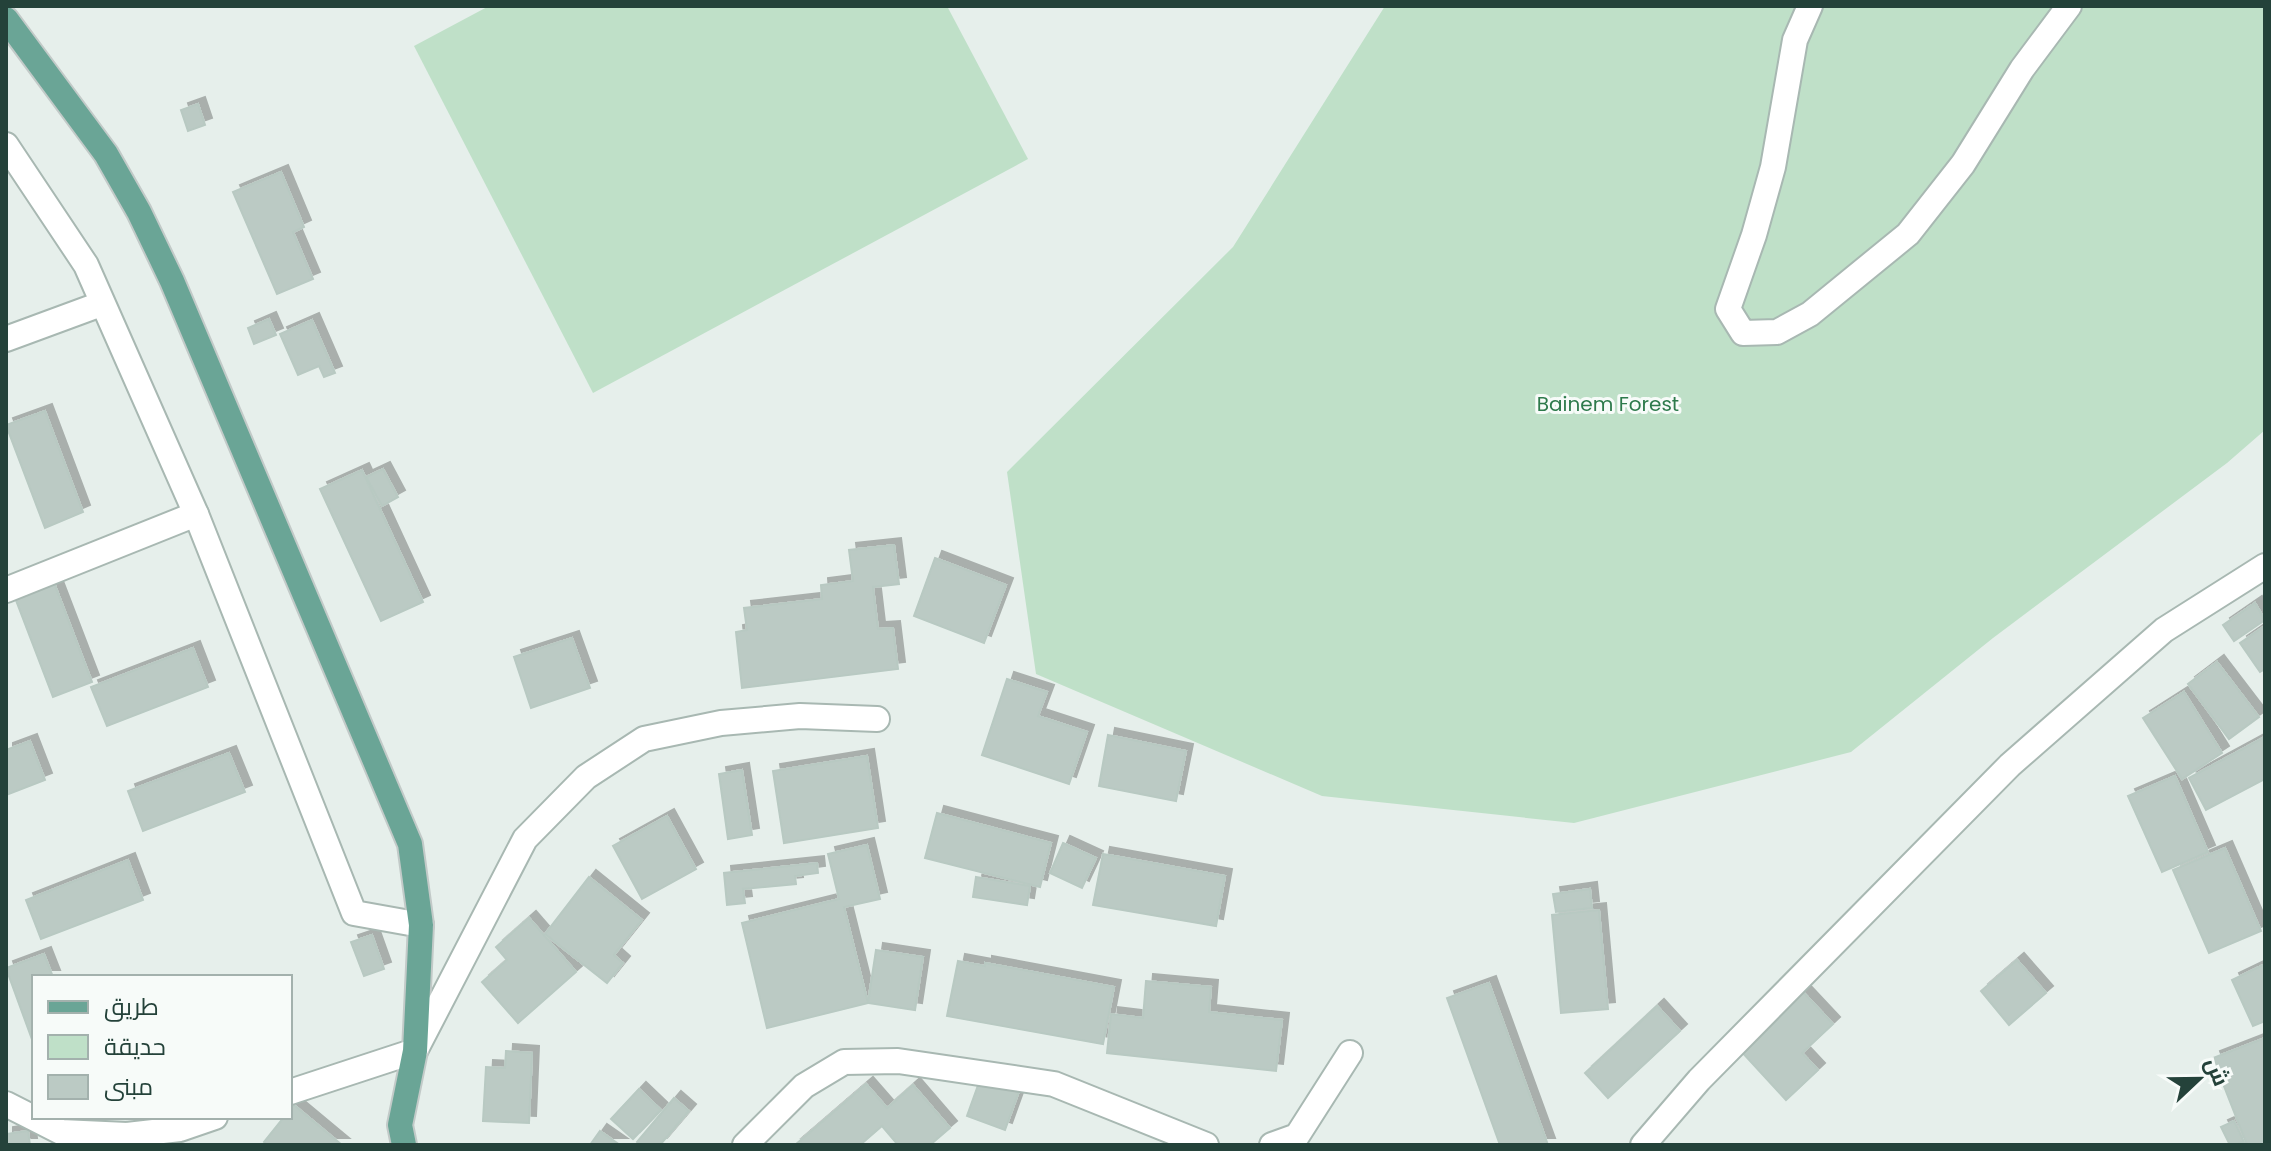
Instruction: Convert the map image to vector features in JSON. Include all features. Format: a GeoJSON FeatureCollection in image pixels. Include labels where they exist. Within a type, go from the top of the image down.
{"type":"FeatureCollection","features":[{"type":"Feature","properties":{"kind":"main road"},"geometry":{"type":"LineString","coordinates":[[6,19],[106,154],[139,212],[172,281],[410,844],[421,925],[415,1051],[400,1125],[404,1145]]}},
{"type":"Feature","properties":{"kind":"street"},"geometry":{"type":"LineString","coordinates":[[1810,6],[1795,40],[1773,167],[1754,235],[1728,309],[1743,333],[1777,332],[1810,314],[1908,234],[1963,164],[2022,69],[2069,6]]}},
{"type":"Feature","properties":{"kind":"street"},"geometry":{"type":"LineString","coordinates":[[6,145],[86,265],[196,514],[354,913],[421,925]]}},
{"type":"Feature","properties":{"kind":"street"},"geometry":{"type":"LineString","coordinates":[[6,339],[101,304]]}},
{"type":"Feature","properties":{"kind":"street"},"geometry":{"type":"LineString","coordinates":[[6,590],[196,514]]}},
{"type":"Feature","properties":{"kind":"street"},"geometry":{"type":"LineString","coordinates":[[1643,1145],[1699,1080],[2010,765],[2164,630],[2265,566]]}},
{"type":"Feature","properties":{"kind":"street"},"geometry":{"type":"LineString","coordinates":[[292,1091],[415,1051],[525,839],[586,777],[644,739],[721,723],[800,716],[877,719]]}},
{"type":"Feature","properties":{"kind":"street"},"geometry":{"type":"LineString","coordinates":[[1272,1145],[1297,1136],[1350,1053]]}},
{"type":"Feature","properties":{"kind":"street"},"geometry":{"type":"LineString","coordinates":[[745,1145],[804,1086],[844,1062],[898,1061],[1054,1084],[1206,1145]]}},
{"type":"Feature","properties":{"kind":"street"},"geometry":{"type":"LineString","coordinates":[[6,1104],[32,1117]]}},
{"type":"Feature","properties":{"kind":"street"},"geometry":{"type":"LineString","coordinates":[[35,1119],[61,1132],[127,1135],[180,1129],[209,1119]]}},
{"type":"Feature","properties":{"kind":"green space"},"geometry":{"type":"Polygon","coordinates":[[[489,6],[947,6],[1028,159],[593,393],[414,46],[489,6]]]}},
{"type":"Feature","properties":{"kind":"green space","name":"Bainem Forest"},"geometry":{"type":"Polygon","coordinates":[[[1385,6],[2265,6],[2265,430],[2227,463],[1993,638],[1851,752],[1574,823],[1322,796],[1036,674],[1007,472],[1233,247],[1385,6]]]}},
{"type":"Feature","properties":{"kind":"building"},"geometry":{"type":"Polygon","coordinates":[[[198,104],[205,125],[188,131],[181,110],[198,104]]]}},
{"type":"Feature","properties":{"kind":"building"},"geometry":{"type":"Polygon","coordinates":[[[281,172],[304,227],[293,232],[313,279],[277,294],[233,192],[281,172]]]}},
{"type":"Feature","properties":{"kind":"building"},"geometry":{"type":"Polygon","coordinates":[[[269,319],[276,335],[254,344],[248,328],[269,319]]]}},
{"type":"Feature","properties":{"kind":"building"},"geometry":{"type":"Polygon","coordinates":[[[312,320],[335,373],[324,377],[319,366],[298,375],[280,334],[312,320]]]}},
{"type":"Feature","properties":{"kind":"building"},"geometry":{"type":"Polygon","coordinates":[[[45,411],[83,512],[45,528],[6,425],[45,411]]]}},
{"type":"Feature","properties":{"kind":"building"},"geometry":{"type":"Polygon","coordinates":[[[383,469],[398,497],[382,506],[366,477],[383,469]]]}},
{"type":"Feature","properties":{"kind":"building"},"geometry":{"type":"Polygon","coordinates":[[[362,470],[423,602],[381,621],[320,489],[362,470]]]}},
{"type":"Feature","properties":{"kind":"building"},"geometry":{"type":"Polygon","coordinates":[[[894,545],[899,584],[873,587],[878,629],[893,628],[898,669],[742,688],[736,632],[747,630],[744,608],[822,599],[821,585],[853,581],[849,550],[894,545]]]}},
{"type":"Feature","properties":{"kind":"building"},"geometry":{"type":"Polygon","coordinates":[[[935,558],[1006,585],[984,643],[914,616],[935,558]]]}},
{"type":"Feature","properties":{"kind":"building"},"geometry":{"type":"Polygon","coordinates":[[[53,580],[92,682],[53,697],[14,595],[53,580]]]}},
{"type":"Feature","properties":{"kind":"building"},"geometry":{"type":"Polygon","coordinates":[[[2255,603],[2265,620],[2234,641],[2223,625],[2255,603]]]}},
{"type":"Feature","properties":{"kind":"building"},"geometry":{"type":"Polygon","coordinates":[[[2265,626],[2265,669],[2260,672],[2240,643],[2265,626]]]}},
{"type":"Feature","properties":{"kind":"building"},"geometry":{"type":"Polygon","coordinates":[[[572,638],[590,688],[531,708],[514,657],[572,638]]]}},
{"type":"Feature","properties":{"kind":"building"},"geometry":{"type":"Polygon","coordinates":[[[193,648],[208,687],[107,726],[91,687],[193,648]]]}},
{"type":"Feature","properties":{"kind":"building"},"geometry":{"type":"Polygon","coordinates":[[[2217,662],[2259,717],[2229,739],[2188,684],[2217,662]]]}},
{"type":"Feature","properties":{"kind":"building"},"geometry":{"type":"Polygon","coordinates":[[[1007,679],[1047,692],[1038,716],[1087,732],[1069,784],[982,755],[1007,679]]]}},
{"type":"Feature","properties":{"kind":"building"},"geometry":{"type":"Polygon","coordinates":[[[2184,692],[2222,753],[2182,779],[2143,718],[2184,692]]]}},
{"type":"Feature","properties":{"kind":"building"},"geometry":{"type":"Polygon","coordinates":[[[1108,735],[1186,751],[1176,801],[1099,786],[1108,735]]]}},
{"type":"Feature","properties":{"kind":"building"},"geometry":{"type":"Polygon","coordinates":[[[2263,738],[2265,779],[2206,810],[2189,778],[2263,738]]]}},
{"type":"Feature","properties":{"kind":"building"},"geometry":{"type":"Polygon","coordinates":[[[30,741],[45,780],[6,795],[6,750],[30,741]]]}},
{"type":"Feature","properties":{"kind":"building"},"geometry":{"type":"Polygon","coordinates":[[[229,753],[245,792],[143,831],[128,791],[229,753]]]}},
{"type":"Feature","properties":{"kind":"building"},"geometry":{"type":"Polygon","coordinates":[[[867,756],[878,828],[784,843],[773,771],[867,756]]]}},
{"type":"Feature","properties":{"kind":"building"},"geometry":{"type":"Polygon","coordinates":[[[742,770],[752,835],[728,839],[719,774],[742,770]]]}},
{"type":"Feature","properties":{"kind":"building"},"geometry":{"type":"Polygon","coordinates":[[[2175,776],[2208,852],[2162,872],[2128,796],[2175,776]]]}},
{"type":"Feature","properties":{"kind":"building"},"geometry":{"type":"Polygon","coordinates":[[[937,813],[1051,843],[1040,887],[925,858],[937,813]]]}},
{"type":"Feature","properties":{"kind":"building"},"geometry":{"type":"Polygon","coordinates":[[[667,816],[696,869],[642,899],[613,846],[667,816]]]}},
{"type":"Feature","properties":{"kind":"building"},"geometry":{"type":"Polygon","coordinates":[[[1063,843],[1096,858],[1082,888],[1050,873],[1063,843]]]}},
{"type":"Feature","properties":{"kind":"building"},"geometry":{"type":"Polygon","coordinates":[[[867,845],[880,899],[844,907],[868,1003],[767,1028],[742,923],[839,899],[828,854],[867,845]]]}},
{"type":"Feature","properties":{"kind":"building"},"geometry":{"type":"Polygon","coordinates":[[[2225,848],[2261,931],[2209,953],[2173,870],[2225,848]]]}},
{"type":"Feature","properties":{"kind":"building"},"geometry":{"type":"Polygon","coordinates":[[[1103,854],[1225,876],[1216,926],[1093,905],[1103,854]]]}},
{"type":"Feature","properties":{"kind":"building"},"geometry":{"type":"Polygon","coordinates":[[[128,860],[143,900],[41,939],[26,900],[128,860]]]}},
{"type":"Feature","properties":{"kind":"building"},"geometry":{"type":"Polygon","coordinates":[[[817,863],[818,873],[795,876],[796,884],[743,889],[745,903],[727,905],[724,873],[817,863]]]}},
{"type":"Feature","properties":{"kind":"building"},"geometry":{"type":"Polygon","coordinates":[[[589,877],[642,920],[614,955],[623,963],[607,983],[545,934],[589,877]]]}},
{"type":"Feature","properties":{"kind":"building"},"geometry":{"type":"Polygon","coordinates":[[[976,877],[1030,886],[1027,905],[973,897],[976,877]]]}},
{"type":"Feature","properties":{"kind":"building"},"geometry":{"type":"Polygon","coordinates":[[[1590,889],[1592,908],[1556,912],[1553,894],[1590,889]]]}},
{"type":"Feature","properties":{"kind":"building"},"geometry":{"type":"Polygon","coordinates":[[[1599,910],[1608,1009],[1561,1013],[1552,915],[1599,910]]]}},
{"type":"Feature","properties":{"kind":"building"},"geometry":{"type":"Polygon","coordinates":[[[529,918],[576,972],[518,1023],[482,982],[507,960],[496,947],[529,918]]]}},
{"type":"Feature","properties":{"kind":"building"},"geometry":{"type":"Polygon","coordinates":[[[372,935],[384,969],[364,976],[351,942],[372,935]]]}},
{"type":"Feature","properties":{"kind":"building"},"geometry":{"type":"Polygon","coordinates":[[[876,950],[923,957],[915,1010],[868,1003],[876,950]]]}},
{"type":"Feature","properties":{"kind":"building"},"geometry":{"type":"Polygon","coordinates":[[[44,954],[52,975],[32,975],[32,1040],[6,968],[44,954]]]}},
{"type":"Feature","properties":{"kind":"building"},"geometry":{"type":"Polygon","coordinates":[[[2017,960],[2046,993],[2009,1025],[1981,991],[2017,960]]]}},
{"type":"Feature","properties":{"kind":"building"},"geometry":{"type":"Polygon","coordinates":[[[958,961],[985,966],[985,963],[1114,987],[1103,1044],[947,1016],[958,961]]]}},
{"type":"Feature","properties":{"kind":"building"},"geometry":{"type":"Polygon","coordinates":[[[2265,964],[2265,1021],[2253,1026],[2232,980],[2265,964]]]}},
{"type":"Feature","properties":{"kind":"building"},"geometry":{"type":"Polygon","coordinates":[[[1146,981],[1211,987],[1209,1012],[1282,1020],[1276,1071],[1107,1053],[1111,1014],[1143,1018],[1146,981]]]}},
{"type":"Feature","properties":{"kind":"building"},"geometry":{"type":"Polygon","coordinates":[[[1489,983],[1548,1145],[1500,1145],[1447,998],[1489,983]]]}},
{"type":"Feature","properties":{"kind":"building"},"geometry":{"type":"Polygon","coordinates":[[[1802,991],[1833,1024],[1802,1053],[1818,1070],[1786,1100],[1740,1050],[1802,991]]]}},
{"type":"Feature","properties":{"kind":"building"},"geometry":{"type":"Polygon","coordinates":[[[1657,1006],[1680,1031],[1608,1098],[1585,1073],[1657,1006]]]}},
{"type":"Feature","properties":{"kind":"building"},"geometry":{"type":"Polygon","coordinates":[[[2265,1038],[2265,1145],[2247,1145],[2213,1058],[2265,1038]]]}},
{"type":"Feature","properties":{"kind":"building"},"geometry":{"type":"Polygon","coordinates":[[[506,1051],[532,1053],[529,1123],[483,1121],[486,1067],[505,1068],[506,1051]]]}},
{"type":"Feature","properties":{"kind":"building"},"geometry":{"type":"Polygon","coordinates":[[[981,1077],[1019,1091],[1005,1130],[967,1116],[981,1077]]]}},
{"type":"Feature","properties":{"kind":"building"},"geometry":{"type":"Polygon","coordinates":[[[866,1084],[887,1108],[913,1085],[950,1128],[930,1145],[898,1145],[882,1126],[860,1145],[795,1145],[866,1084]]]}},
{"type":"Feature","properties":{"kind":"building"},"geometry":{"type":"Polygon","coordinates":[[[639,1089],[661,1110],[633,1139],[611,1119],[639,1089]]]}},
{"type":"Feature","properties":{"kind":"building"},"geometry":{"type":"Polygon","coordinates":[[[674,1098],[689,1111],[660,1145],[640,1145],[637,1142],[674,1098]]]}},
{"type":"Feature","properties":{"kind":"building"},"geometry":{"type":"Polygon","coordinates":[[[294,1105],[342,1145],[267,1145],[264,1142],[282,1119],[292,1119],[294,1105]]]}},
{"type":"Feature","properties":{"kind":"building"},"geometry":{"type":"Polygon","coordinates":[[[2234,1121],[2244,1142],[2230,1145],[2221,1127],[2234,1121]]]}},
{"type":"Feature","properties":{"kind":"building"},"geometry":{"type":"Polygon","coordinates":[[[28,1131],[30,1145],[6,1145],[6,1134],[28,1131]]]}},
{"type":"Feature","properties":{"kind":"building"},"geometry":{"type":"Polygon","coordinates":[[[600,1131],[620,1145],[590,1145],[600,1131]]]}}]}
